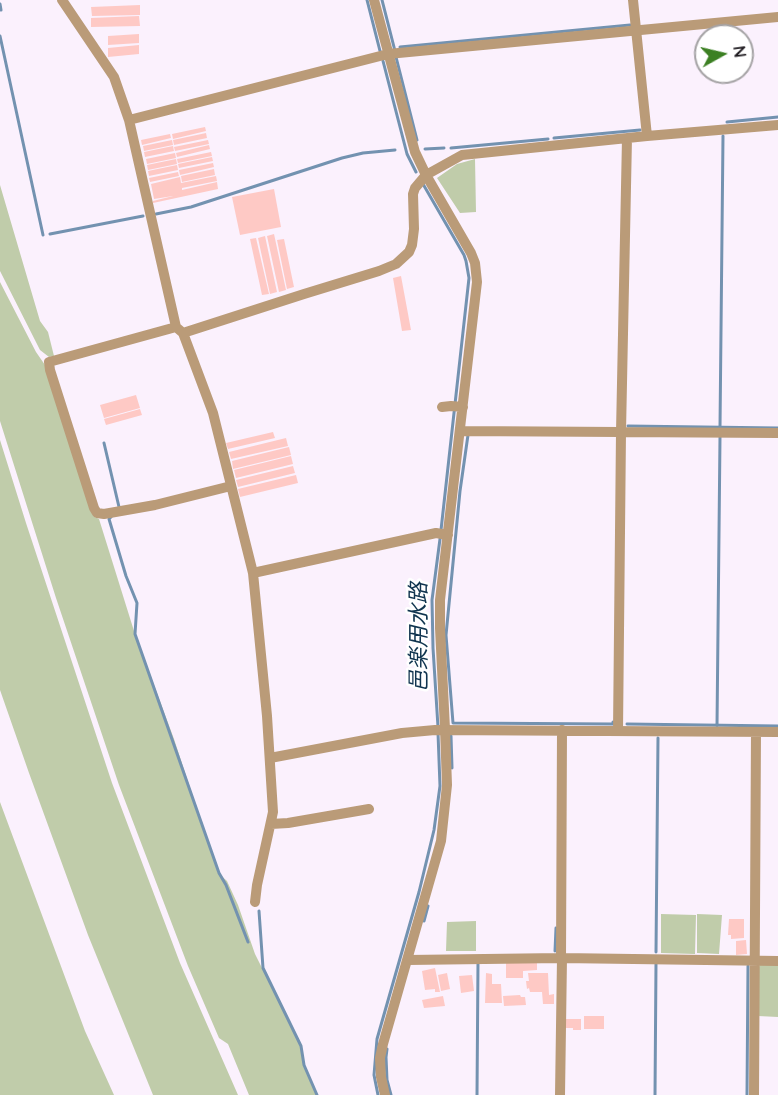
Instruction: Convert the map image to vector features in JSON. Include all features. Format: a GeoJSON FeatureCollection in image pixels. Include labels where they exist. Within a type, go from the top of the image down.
{"type":"FeatureCollection","features":[{"type":"Feature","properties":{"kind":"street"},"geometry":{"type":"LineString","coordinates":[[62,0],[114,77],[129,120],[179,330],[213,412],[253,573],[273,812],[255,902]]}},
{"type":"Feature","properties":{"kind":"street"},"geometry":{"type":"LineString","coordinates":[[374,0],[414,152],[475,263],[477,289],[454,406],[460,431],[443,534],[440,600],[441,730],[447,785],[441,842],[383,1044],[380,1058],[385,1095]]}},
{"type":"Feature","properties":{"kind":"street"},"geometry":{"type":"LineString","coordinates":[[633,0],[646,136]]}},
{"type":"Feature","properties":{"kind":"street"},"geometry":{"type":"LineString","coordinates":[[129,120],[388,54],[778,17]]}},
{"type":"Feature","properties":{"kind":"street"},"geometry":{"type":"LineString","coordinates":[[231,486],[155,505],[104,514],[97,513],[49,362],[179,330],[379,272],[396,264],[409,252],[412,245],[413,194],[417,183],[426,175],[462,155],[778,125]]}},
{"type":"Feature","properties":{"kind":"street"},"geometry":{"type":"LineString","coordinates":[[618,731],[627,138]]}},
{"type":"Feature","properties":{"kind":"street"},"geometry":{"type":"LineString","coordinates":[[460,431],[778,433]]}},
{"type":"Feature","properties":{"kind":"street"},"geometry":{"type":"LineString","coordinates":[[253,573],[443,534]]}},
{"type":"Feature","properties":{"kind":"street"},"geometry":{"type":"LineString","coordinates":[[270,758],[402,733],[441,730],[778,732]]}},
{"type":"Feature","properties":{"kind":"street"},"geometry":{"type":"LineString","coordinates":[[560,1095],[562,730]]}},
{"type":"Feature","properties":{"kind":"street"},"geometry":{"type":"LineString","coordinates":[[754,1095],[756,732]]}},
{"type":"Feature","properties":{"kind":"street"},"geometry":{"type":"LineString","coordinates":[[271,824],[369,808]]}},
{"type":"Feature","properties":{"kind":"street"},"geometry":{"type":"LineString","coordinates":[[408,960],[561,958],[778,961]]}},
{"type":"Feature","properties":{"kind":"green space"},"geometry":{"type":"Polygon","coordinates":[[[475,159],[476,212],[460,213],[437,178],[457,164],[475,159]]]}},
{"type":"Feature","properties":{"kind":"green space"},"geometry":{"type":"Polygon","coordinates":[[[0,185],[40,321],[48,332],[54,356],[49,357],[40,350],[0,271],[0,185]]]}},
{"type":"Feature","properties":{"kind":"green space"},"geometry":{"type":"Polygon","coordinates":[[[0,282],[45,365],[218,873],[227,881],[255,954],[301,1046],[304,1065],[317,1095],[249,1095],[228,1044],[219,1038],[188,966],[119,785],[0,421],[0,282]]]}},
{"type":"Feature","properties":{"kind":"green space"},"geometry":{"type":"Polygon","coordinates":[[[0,440],[112,783],[180,963],[238,1095],[153,1095],[88,935],[29,773],[0,690],[0,440]]]}},
{"type":"Feature","properties":{"kind":"green space"},"geometry":{"type":"Polygon","coordinates":[[[0,802],[85,1031],[114,1095],[0,1095],[0,802]]]}},
{"type":"Feature","properties":{"kind":"green space"},"geometry":{"type":"Polygon","coordinates":[[[661,914],[696,915],[695,954],[661,953],[661,914]]]}},
{"type":"Feature","properties":{"kind":"green space"},"geometry":{"type":"Polygon","coordinates":[[[697,914],[722,915],[719,954],[697,953],[697,914]]]}},
{"type":"Feature","properties":{"kind":"green space"},"geometry":{"type":"Polygon","coordinates":[[[476,921],[476,951],[446,951],[447,922],[476,921]]]}},
{"type":"Feature","properties":{"kind":"green space"},"geometry":{"type":"Polygon","coordinates":[[[761,964],[778,965],[778,1017],[758,1016],[758,968],[761,964]]]}},
{"type":"Feature","properties":{"kind":"building"},"geometry":{"type":"Polygon","coordinates":[[[140,5],[140,15],[92,16],[91,7],[140,5]]]}},
{"type":"Feature","properties":{"kind":"building"},"geometry":{"type":"Polygon","coordinates":[[[139,16],[140,26],[91,27],[91,18],[139,16]]]}},
{"type":"Feature","properties":{"kind":"building"},"geometry":{"type":"Polygon","coordinates":[[[139,34],[139,43],[108,45],[108,36],[139,34]]]}},
{"type":"Feature","properties":{"kind":"building"},"geometry":{"type":"Polygon","coordinates":[[[139,45],[139,54],[108,57],[108,48],[139,45]]]}},
{"type":"Feature","properties":{"kind":"building"},"geometry":{"type":"Polygon","coordinates":[[[205,127],[206,131],[173,139],[172,134],[205,127]]]}},
{"type":"Feature","properties":{"kind":"building"},"geometry":{"type":"Polygon","coordinates":[[[206,133],[207,138],[174,145],[173,140],[206,133]]]}},
{"type":"Feature","properties":{"kind":"building"},"geometry":{"type":"Polygon","coordinates":[[[170,134],[171,138],[142,145],[141,140],[170,134]]]}},
{"type":"Feature","properties":{"kind":"building"},"geometry":{"type":"Polygon","coordinates":[[[172,140],[173,145],[144,151],[143,146],[172,140]]]}},
{"type":"Feature","properties":{"kind":"building"},"geometry":{"type":"Polygon","coordinates":[[[208,140],[209,144],[175,151],[174,147],[208,140]]]}},
{"type":"Feature","properties":{"kind":"building"},"geometry":{"type":"Polygon","coordinates":[[[209,145],[210,149],[177,157],[176,153],[209,145]]]}},
{"type":"Feature","properties":{"kind":"building"},"geometry":{"type":"Polygon","coordinates":[[[173,146],[174,151],[145,157],[144,152],[173,146]]]}},
{"type":"Feature","properties":{"kind":"building"},"geometry":{"type":"Polygon","coordinates":[[[211,152],[212,156],[178,163],[177,159],[211,152]]]}},
{"type":"Feature","properties":{"kind":"building"},"geometry":{"type":"Polygon","coordinates":[[[175,153],[176,158],[147,164],[146,159],[175,153]]]}},
{"type":"Feature","properties":{"kind":"building"},"geometry":{"type":"Polygon","coordinates":[[[212,157],[213,161],[179,168],[178,164],[212,157]]]}},
{"type":"Feature","properties":{"kind":"building"},"geometry":{"type":"Polygon","coordinates":[[[176,159],[177,164],[148,170],[147,165],[176,159]]]}},
{"type":"Feature","properties":{"kind":"building"},"geometry":{"type":"Polygon","coordinates":[[[213,163],[214,167],[180,175],[179,170],[213,163]]]}},
{"type":"Feature","properties":{"kind":"building"},"geometry":{"type":"Polygon","coordinates":[[[177,165],[178,170],[149,176],[148,171],[177,165]]]}},
{"type":"Feature","properties":{"kind":"building"},"geometry":{"type":"Polygon","coordinates":[[[214,169],[215,175],[182,182],[181,176],[214,169]]]}},
{"type":"Feature","properties":{"kind":"building"},"geometry":{"type":"Polygon","coordinates":[[[178,172],[179,176],[150,182],[149,178],[178,172]]]}},
{"type":"Feature","properties":{"kind":"building"},"geometry":{"type":"Polygon","coordinates":[[[216,176],[217,181],[182,188],[182,190],[217,182],[218,189],[153,203],[153,201],[173,196],[154,199],[151,184],[180,177],[181,183],[216,176]]]}},
{"type":"Feature","properties":{"kind":"building"},"geometry":{"type":"Polygon","coordinates":[[[274,189],[281,227],[240,235],[232,197],[274,189]]]}},
{"type":"Feature","properties":{"kind":"building"},"geometry":{"type":"Polygon","coordinates":[[[274,234],[286,290],[279,292],[267,236],[274,234]]]}},
{"type":"Feature","properties":{"kind":"building"},"geometry":{"type":"Polygon","coordinates":[[[265,236],[277,292],[270,294],[258,238],[265,236]]]}},
{"type":"Feature","properties":{"kind":"building"},"geometry":{"type":"Polygon","coordinates":[[[256,238],[269,294],[262,295],[250,239],[256,238]]]}},
{"type":"Feature","properties":{"kind":"building"},"geometry":{"type":"Polygon","coordinates":[[[284,239],[294,287],[287,289],[277,240],[284,239]]]}},
{"type":"Feature","properties":{"kind":"building"},"geometry":{"type":"Polygon","coordinates":[[[401,276],[411,330],[402,331],[393,278],[401,276]]]}},
{"type":"Feature","properties":{"kind":"building"},"geometry":{"type":"Polygon","coordinates":[[[136,395],[140,408],[104,418],[100,405],[136,395]]]}},
{"type":"Feature","properties":{"kind":"building"},"geometry":{"type":"Polygon","coordinates":[[[140,409],[142,415],[106,425],[104,419],[140,409]]]}},
{"type":"Feature","properties":{"kind":"building"},"geometry":{"type":"Polygon","coordinates":[[[273,432],[275,438],[228,449],[226,443],[273,432]]]}},
{"type":"Feature","properties":{"kind":"building"},"geometry":{"type":"Polygon","coordinates":[[[286,438],[288,446],[231,459],[229,452],[286,438]]]}},
{"type":"Feature","properties":{"kind":"building"},"geometry":{"type":"Polygon","coordinates":[[[289,447],[291,455],[233,469],[232,461],[289,447]]]}},
{"type":"Feature","properties":{"kind":"building"},"geometry":{"type":"Polygon","coordinates":[[[291,456],[293,464],[236,478],[234,470],[291,456]]]}},
{"type":"Feature","properties":{"kind":"building"},"geometry":{"type":"Polygon","coordinates":[[[293,466],[295,473],[238,487],[236,480],[293,466]]]}},
{"type":"Feature","properties":{"kind":"building"},"geometry":{"type":"Polygon","coordinates":[[[296,475],[298,483],[240,497],[238,489],[296,475]]]}},
{"type":"Feature","properties":{"kind":"building"},"geometry":{"type":"Polygon","coordinates":[[[729,919],[744,919],[744,938],[731,939],[731,935],[728,935],[729,919]]]}},
{"type":"Feature","properties":{"kind":"building"},"geometry":{"type":"Polygon","coordinates":[[[746,940],[747,954],[736,955],[736,941],[746,940]]]}},
{"type":"Feature","properties":{"kind":"building"},"geometry":{"type":"Polygon","coordinates":[[[506,963],[537,963],[537,970],[523,971],[523,978],[506,978],[506,963]]]}},
{"type":"Feature","properties":{"kind":"building"},"geometry":{"type":"Polygon","coordinates":[[[435,968],[440,992],[435,992],[435,989],[425,990],[422,971],[435,968]]]}},
{"type":"Feature","properties":{"kind":"building"},"geometry":{"type":"Polygon","coordinates":[[[447,973],[450,989],[441,991],[438,975],[447,973]]]}},
{"type":"Feature","properties":{"kind":"building"},"geometry":{"type":"Polygon","coordinates":[[[486,973],[492,974],[492,984],[501,984],[502,1003],[485,1003],[486,973]]]}},
{"type":"Feature","properties":{"kind":"building"},"geometry":{"type":"Polygon","coordinates":[[[528,973],[548,973],[549,995],[554,994],[554,1004],[543,1004],[542,992],[530,992],[529,988],[527,989],[528,973]]]}},
{"type":"Feature","properties":{"kind":"building"},"geometry":{"type":"Polygon","coordinates":[[[472,975],[474,991],[461,993],[459,976],[472,975]]]}},
{"type":"Feature","properties":{"kind":"building"},"geometry":{"type":"Polygon","coordinates":[[[443,996],[445,1006],[424,1008],[422,1000],[443,996]]]}},
{"type":"Feature","properties":{"kind":"building"},"geometry":{"type":"Polygon","coordinates":[[[503,996],[525,997],[526,1005],[504,1006],[503,996]]]}},
{"type":"Feature","properties":{"kind":"building"},"geometry":{"type":"Polygon","coordinates":[[[584,1016],[604,1016],[604,1029],[584,1029],[584,1016]]]}},
{"type":"Feature","properties":{"kind":"building"},"geometry":{"type":"Polygon","coordinates":[[[566,1019],[581,1019],[581,1030],[565,1028],[566,1019]]]}},
{"type":"Feature","properties":{"kind":"waterway","name":"邑楽用水路"},"geometry":{"type":"LineString","coordinates":[[367,0],[380,51]]}},
{"type":"Feature","properties":{"kind":"waterway"},"geometry":{"type":"LineString","coordinates":[[382,0],[395,51]]}},
{"type":"Feature","properties":{"kind":"waterway"},"geometry":{"type":"LineString","coordinates":[[0,4],[1,10]]}},
{"type":"Feature","properties":{"kind":"waterway"},"geometry":{"type":"LineString","coordinates":[[400,47],[630,25]]}},
{"type":"Feature","properties":{"kind":"waterway"},"geometry":{"type":"LineString","coordinates":[[0,36],[43,235]]}},
{"type":"Feature","properties":{"kind":"waterway"},"geometry":{"type":"LineString","coordinates":[[396,57],[417,140]]}},
{"type":"Feature","properties":{"kind":"waterway","name":"邑楽用水路"},"geometry":{"type":"LineString","coordinates":[[383,61],[407,154],[416,172]]}},
{"type":"Feature","properties":{"kind":"waterway"},"geometry":{"type":"LineString","coordinates":[[727,122],[778,117]]}},
{"type":"Feature","properties":{"kind":"waterway"},"geometry":{"type":"LineString","coordinates":[[554,138],[640,130]]}},
{"type":"Feature","properties":{"kind":"waterway"},"geometry":{"type":"LineString","coordinates":[[720,427],[723,136]]}},
{"type":"Feature","properties":{"kind":"waterway"},"geometry":{"type":"LineString","coordinates":[[451,148],[548,139]]}},
{"type":"Feature","properties":{"kind":"waterway"},"geometry":{"type":"LineString","coordinates":[[425,149],[444,148]]}},
{"type":"Feature","properties":{"kind":"waterway"},"geometry":{"type":"LineString","coordinates":[[156,214],[191,207],[342,158],[363,153],[395,150]]}},
{"type":"Feature","properties":{"kind":"waterway","name":"邑楽用水路"},"geometry":{"type":"LineString","coordinates":[[423,184],[464,255],[469,278],[432,600],[438,727]]}},
{"type":"Feature","properties":{"kind":"waterway"},"geometry":{"type":"LineString","coordinates":[[50,234],[143,216]]}},
{"type":"Feature","properties":{"kind":"waterway"},"geometry":{"type":"LineString","coordinates":[[628,426],[778,428]]}},
{"type":"Feature","properties":{"kind":"waterway"},"geometry":{"type":"LineString","coordinates":[[468,435],[460,491],[446,635],[453,723],[613,724],[613,722]]}},
{"type":"Feature","properties":{"kind":"waterway"},"geometry":{"type":"LineString","coordinates":[[717,726],[720,437]]}},
{"type":"Feature","properties":{"kind":"waterway"},"geometry":{"type":"LineString","coordinates":[[104,443],[119,507]]}},
{"type":"Feature","properties":{"kind":"waterway"},"geometry":{"type":"LineString","coordinates":[[111,517],[109,519],[126,576],[137,603],[135,634],[219,873],[226,885],[248,942]]}},
{"type":"Feature","properties":{"kind":"waterway"},"geometry":{"type":"LineString","coordinates":[[627,724],[778,726]]}},
{"type":"Feature","properties":{"kind":"waterway","name":"邑楽用水路"},"geometry":{"type":"LineString","coordinates":[[378,1095],[374,1075],[377,1039],[419,892],[434,830],[440,786],[438,733]]}},
{"type":"Feature","properties":{"kind":"waterway"},"geometry":{"type":"LineString","coordinates":[[451,736],[452,768]]}},
{"type":"Feature","properties":{"kind":"waterway"},"geometry":{"type":"LineString","coordinates":[[656,952],[658,738]]}},
{"type":"Feature","properties":{"kind":"waterway"},"geometry":{"type":"LineString","coordinates":[[424,921],[428,906]]}},
{"type":"Feature","properties":{"kind":"waterway"},"geometry":{"type":"LineString","coordinates":[[259,911],[263,968],[301,1046],[304,1065],[317,1095]]}},
{"type":"Feature","properties":{"kind":"waterway"},"geometry":{"type":"LineString","coordinates":[[555,951],[556,928]]}},
{"type":"Feature","properties":{"kind":"waterway"},"geometry":{"type":"LineString","coordinates":[[477,1095],[478,962]]}},
{"type":"Feature","properties":{"kind":"waterway"},"geometry":{"type":"LineString","coordinates":[[655,1095],[656,963]]}},
{"type":"Feature","properties":{"kind":"waterway"},"geometry":{"type":"LineString","coordinates":[[747,1095],[748,966]]}},
{"type":"Feature","properties":{"kind":"waterway"},"geometry":{"type":"LineString","coordinates":[[387,1049],[387,1080],[391,1095]]}}]}
